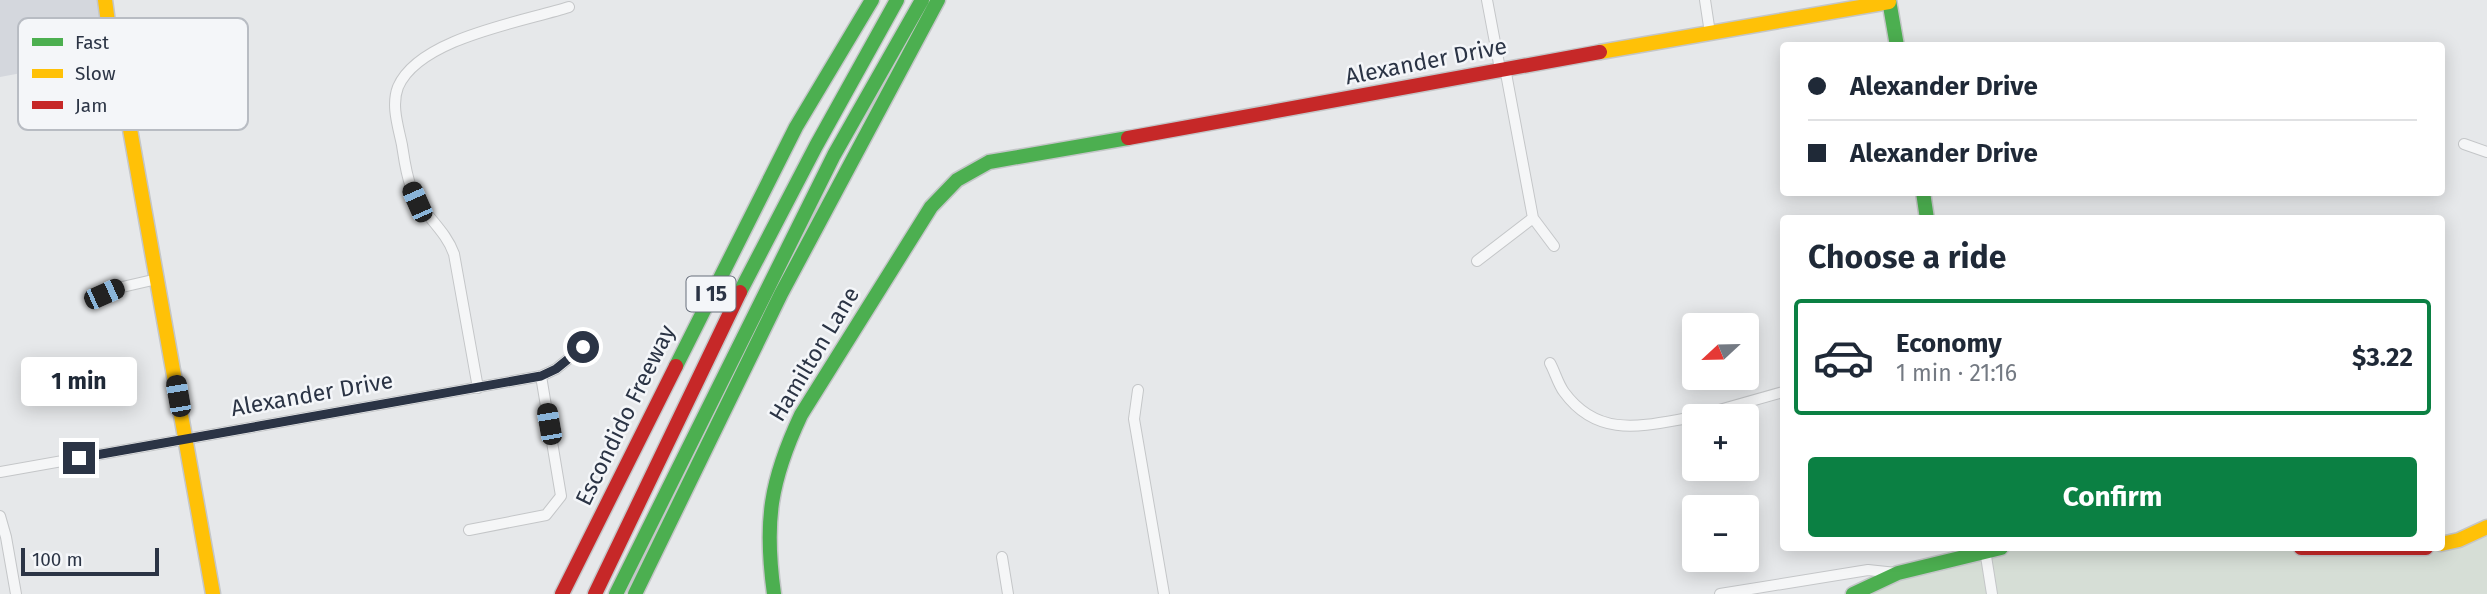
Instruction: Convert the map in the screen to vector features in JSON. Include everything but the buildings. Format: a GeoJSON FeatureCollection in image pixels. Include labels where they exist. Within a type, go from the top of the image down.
{"type":"FeatureCollection","features":[{"type":"Feature","properties":{"kind":"main road"},"geometry":{"type":"LineString","coordinates":[[105,0],[108,18]]}},
{"type":"Feature","properties":{"kind":"main road","name":"Escondido Freeway"},"geometry":{"type":"LineString","coordinates":[[562,594],[796,127],[872,0]]}},
{"type":"Feature","properties":{"kind":"main road"},"geometry":{"type":"LineString","coordinates":[[595,594],[747,275],[838,102],[897,0]]}},
{"type":"Feature","properties":{"kind":"main road"},"geometry":{"type":"LineString","coordinates":[[616,594],[834,155],[922,0]]}},
{"type":"Feature","properties":{"kind":"main road","name":"I 15"},"geometry":{"type":"LineString","coordinates":[[635,594],[752,351],[850,160],[937,0]]}},
{"type":"Feature","properties":{"kind":"main road"},"geometry":{"type":"LineString","coordinates":[[1893,1],[1897,42]]}},
{"type":"Feature","properties":{"kind":"main road","name":"Alexander Drive"},"geometry":{"type":"LineString","coordinates":[[973,168],[989,162],[1279,113],[1503,69],[1893,1]]}},
{"type":"Feature","properties":{"kind":"main road"},"geometry":{"type":"LineString","coordinates":[[130,130],[213,594]]}},
{"type":"Feature","properties":{"kind":"main road","name":"Hamilton Lane"},"geometry":{"type":"LineString","coordinates":[[774,594],[768,511],[777,468],[787,443],[801,415],[931,207],[953,181],[973,168]]}},
{"type":"Feature","properties":{"kind":"main road"},"geometry":{"type":"LineString","coordinates":[[1924,196],[1926,215]]}},
{"type":"Feature","properties":{"kind":"main road"},"geometry":{"type":"LineString","coordinates":[[2445,543],[2459,540],[2487,527]]}},
{"type":"Feature","properties":{"kind":"main road"},"geometry":{"type":"LineString","coordinates":[[1853,594],[1898,573],[1977,551]]}},
{"type":"Feature","properties":{"kind":"street"},"geometry":{"type":"LineString","coordinates":[[1488,0],[1533,218],[1554,246]]}},
{"type":"Feature","properties":{"kind":"street"},"geometry":{"type":"LineString","coordinates":[[1705,0],[1710,33]]}},
{"type":"Feature","properties":{"kind":"street"},"geometry":{"type":"LineString","coordinates":[[478,388],[454,254],[449,240],[417,202],[410,185],[394,109],[398,87],[410,69],[447,43],[569,8]]}},
{"type":"Feature","properties":{"kind":"street"},"geometry":{"type":"LineString","coordinates":[[2464,144],[2487,152]]}},
{"type":"Feature","properties":{"kind":"street"},"geometry":{"type":"LineString","coordinates":[[1477,261],[1533,218]]}},
{"type":"Feature","properties":{"kind":"street"},"geometry":{"type":"LineString","coordinates":[[94,301],[118,288],[157,279]]}},
{"type":"Feature","properties":{"kind":"street","name":"Alexander Drive"},"geometry":{"type":"LineString","coordinates":[[0,472],[541,376],[556,369],[583,347]]}},
{"type":"Feature","properties":{"kind":"street"},"geometry":{"type":"LineString","coordinates":[[1550,363],[1563,391],[1581,411],[1605,425],[1650,424],[1682,419]]}},
{"type":"Feature","properties":{"kind":"street"},"geometry":{"type":"LineString","coordinates":[[469,530],[547,514],[561,496],[541,376]]}},
{"type":"Feature","properties":{"kind":"street"},"geometry":{"type":"LineString","coordinates":[[1138,390],[1134,419],[1164,594]]}},
{"type":"Feature","properties":{"kind":"street"},"geometry":{"type":"LineString","coordinates":[[1741,404],[1780,393]]}},
{"type":"Feature","properties":{"kind":"street"},"geometry":{"type":"LineString","coordinates":[[0,516],[16,594]]}},
{"type":"Feature","properties":{"kind":"street"},"geometry":{"type":"LineString","coordinates":[[1984,551],[1992,594]]}},
{"type":"Feature","properties":{"kind":"street"},"geometry":{"type":"LineString","coordinates":[[1002,557],[1008,594]]}},
{"type":"Feature","properties":{"kind":"street"},"geometry":{"type":"LineString","coordinates":[[1720,594],[1868,570],[1898,573]]}},
{"type":"Feature","properties":{"kind":"shaded area"},"geometry":{"type":"Polygon","coordinates":[[[0,0],[105,0],[108,18],[18,18],[18,74],[0,77],[0,0]]]}},
{"type":"Feature","properties":{"kind":"shaded area"},"geometry":{"type":"Polygon","coordinates":[[[2487,527],[2487,594],[1853,594],[1991,551],[2445,551],[2445,546],[2487,527]]]}},
{"type":"Feature","properties":{"kind":"traffic: fast"},"geometry":{"type":"LineString","coordinates":[[676,366],[796,127],[872,0]]}},
{"type":"Feature","properties":{"kind":"traffic: fast"},"geometry":{"type":"LineString","coordinates":[[740,292],[816,146],[897,0]]}},
{"type":"Feature","properties":{"kind":"traffic: fast"},"geometry":{"type":"LineString","coordinates":[[616,594],[834,155],[922,0]]}},
{"type":"Feature","properties":{"kind":"traffic: fast"},"geometry":{"type":"LineString","coordinates":[[635,594],[781,294],[938,0]]}},
{"type":"Feature","properties":{"kind":"traffic: fast"},"geometry":{"type":"LineString","coordinates":[[1889,0],[1896,42]]}},
{"type":"Feature","properties":{"kind":"traffic: fast"},"geometry":{"type":"LineString","coordinates":[[774,594],[770,523],[782,461],[801,415],[931,207],[957,180],[989,162],[1128,138]]}},
{"type":"Feature","properties":{"kind":"traffic: fast"},"geometry":{"type":"LineString","coordinates":[[1924,196],[1926,215]]}},
{"type":"Feature","properties":{"kind":"traffic: fast"},"geometry":{"type":"LineString","coordinates":[[1853,594],[1898,573],[1989,551]]}},
{"type":"Feature","properties":{"kind":"traffic: slow"},"geometry":{"type":"LineString","coordinates":[[105,0],[107,18]]}},
{"type":"Feature","properties":{"kind":"traffic: slow"},"geometry":{"type":"LineString","coordinates":[[1600,52],[1889,2]]}},
{"type":"Feature","properties":{"kind":"traffic: slow"},"geometry":{"type":"LineString","coordinates":[[130,130],[213,594]]}},
{"type":"Feature","properties":{"kind":"traffic: slow"},"geometry":{"type":"LineString","coordinates":[[2445,543],[2459,540],[2487,527]]}},
{"type":"Feature","properties":{"kind":"traffic: jam"},"geometry":{"type":"LineString","coordinates":[[1128,138],[1600,52]]}},
{"type":"Feature","properties":{"kind":"traffic: jam"},"geometry":{"type":"LineString","coordinates":[[595,594],[740,292]]}},
{"type":"Feature","properties":{"kind":"traffic: jam"},"geometry":{"type":"LineString","coordinates":[[562,594],[676,366]]}},
{"type":"Feature","properties":{"kind":"route"},"geometry":{"type":"LineString","coordinates":[[79,458],[541,376],[556,369],[583,347]]}}]}
